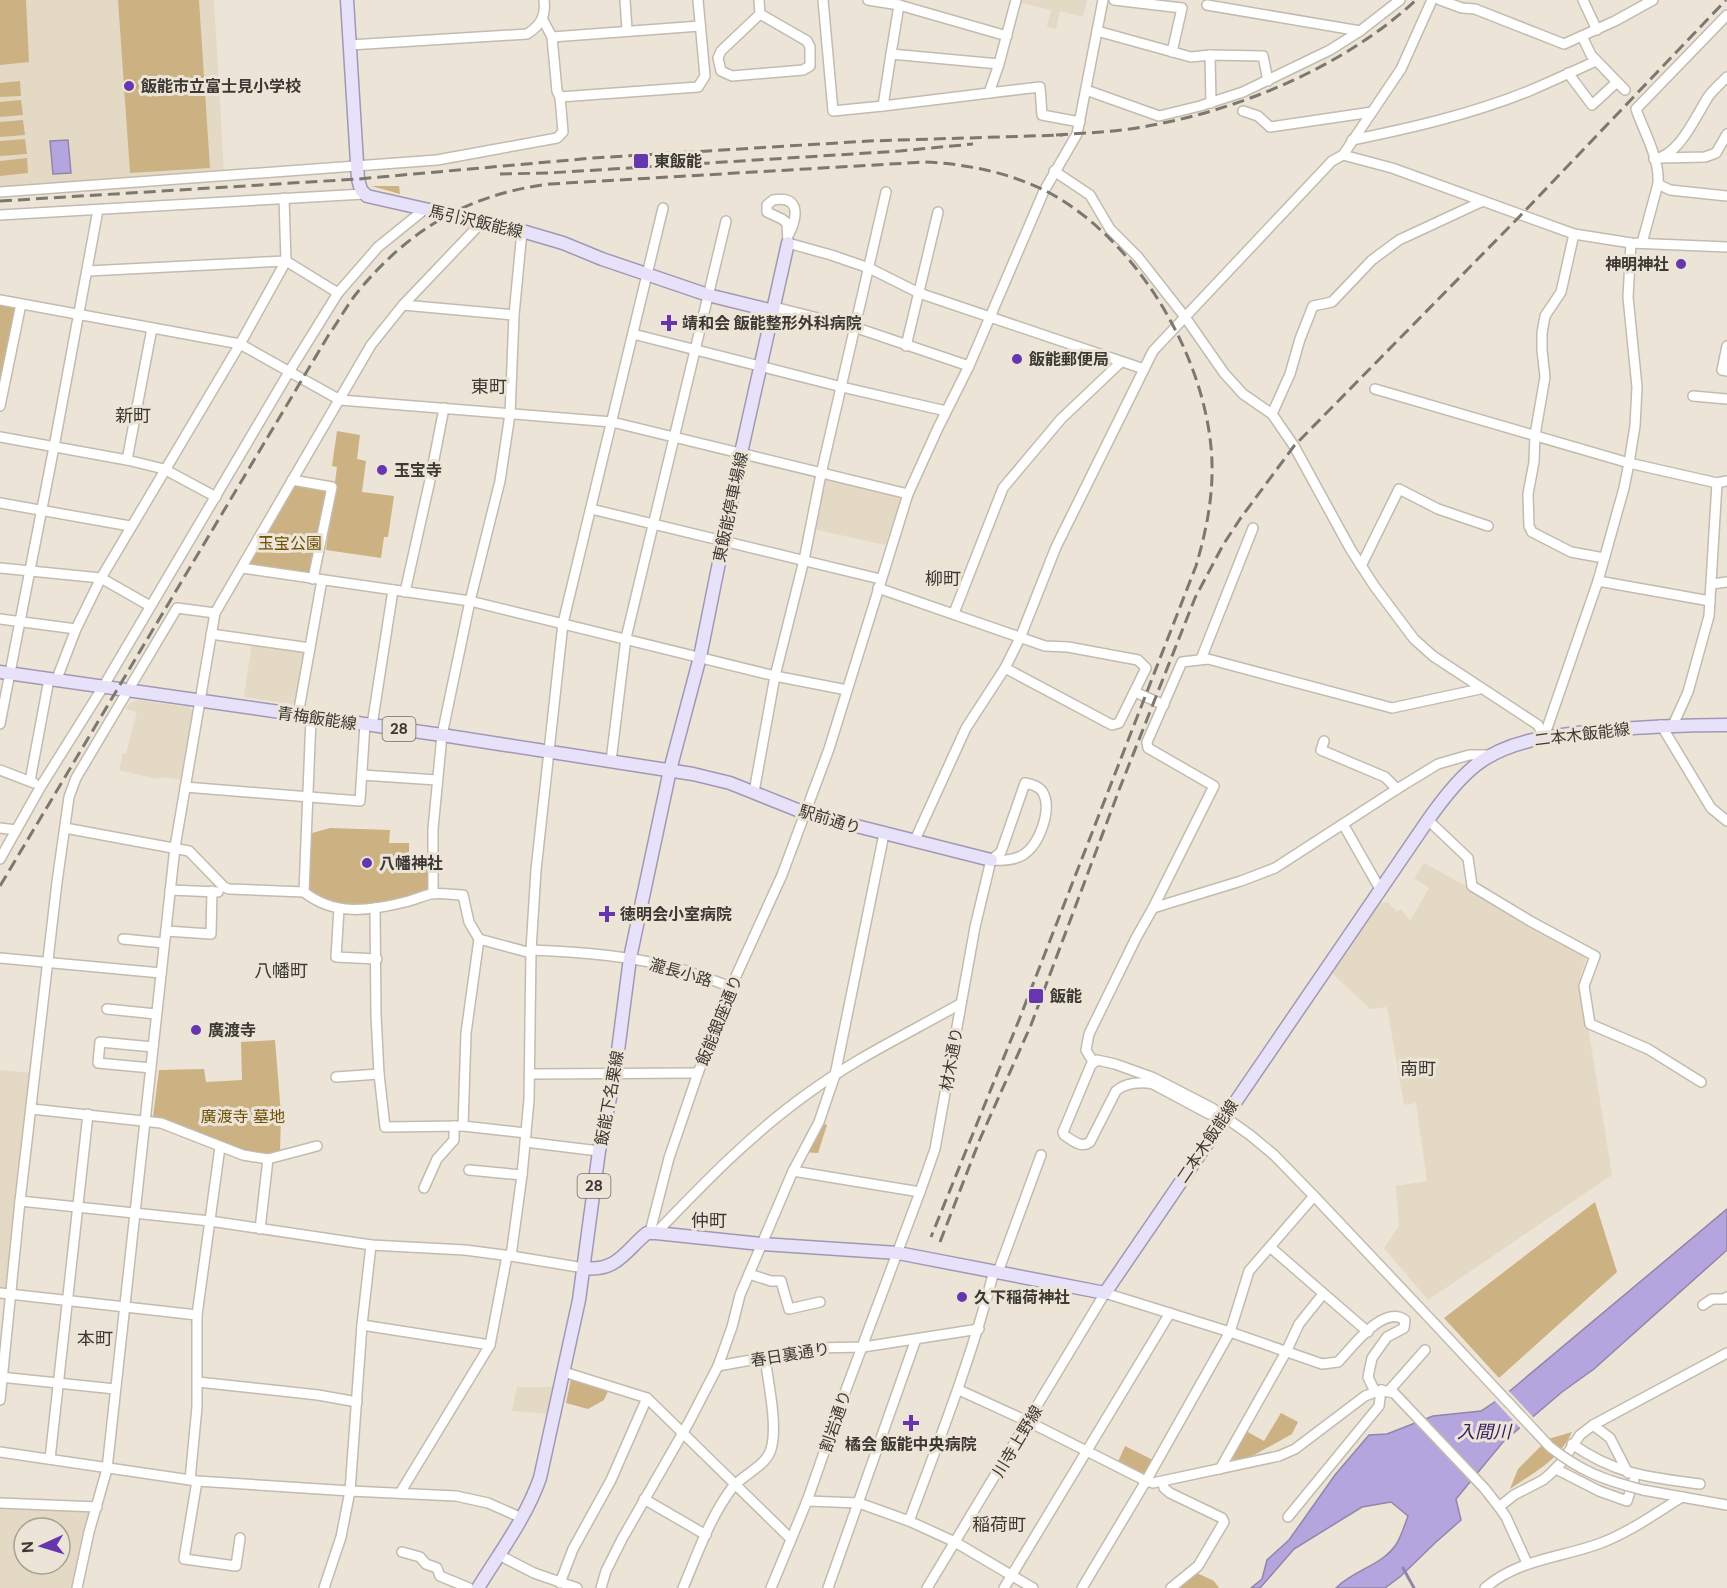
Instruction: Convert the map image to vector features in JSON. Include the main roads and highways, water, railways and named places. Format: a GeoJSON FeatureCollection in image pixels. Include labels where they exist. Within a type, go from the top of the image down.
{"type":"FeatureCollection","features":[{"type":"Feature","properties":{"kind":"main road","name":"馬引沢飯能線"},"geometry":{"type":"LineString","coordinates":[[347,0],[357,167],[360,187],[364,194],[522,231],[563,243],[708,295],[773,309]]}},
{"type":"Feature","properties":{"kind":"main road","name":"東飯能停車場線"},"geometry":{"type":"LineString","coordinates":[[670,770],[700,657],[722,541],[788,239]]}},
{"type":"Feature","properties":{"kind":"main road","name":"青梅飯能線"},"geometry":{"type":"LineString","coordinates":[[5,673],[670,770]]}},
{"type":"Feature","properties":{"kind":"main road","name":"二本木飯能線"},"geometry":{"type":"LineString","coordinates":[[584,1268],[603,1267],[622,1258],[643,1236],[653,1232],[761,1244],[898,1253],[1105,1293],[1380,889],[1428,820],[1466,774],[1492,755],[1511,745],[1545,737],[1667,725],[1727,725]]}},
{"type":"Feature","properties":{"kind":"main road","name":"駅前通り"},"geometry":{"type":"LineString","coordinates":[[670,770],[711,778],[754,792],[805,813],[992,861]]}},
{"type":"Feature","properties":{"kind":"main road","name":"飯能下名栗線"},"geometry":{"type":"LineString","coordinates":[[478,1588],[522,1518],[540,1478],[584,1268],[599,1150],[615,1074],[630,958],[670,770]]}},
{"type":"Feature","properties":{"kind":"water"},"geometry":{"type":"Polygon","coordinates":[[[68,140],[71,173],[53,174],[50,141],[68,140]]]}},
{"type":"Feature","properties":{"kind":"water","name":"入間川"},"geometry":{"type":"Polygon","coordinates":[[[1727,1209],[1727,1250],[1594,1369],[1562,1392],[1503,1442],[1456,1499],[1461,1520],[1401,1576],[1385,1588],[1336,1588],[1351,1576],[1384,1557],[1397,1543],[1408,1516],[1391,1502],[1362,1507],[1294,1549],[1260,1588],[1251,1588],[1262,1579],[1267,1560],[1289,1540],[1335,1475],[1369,1435],[1387,1434],[1433,1416],[1481,1411],[1505,1395],[1727,1209]]]}},
{"type":"Feature","properties":{"kind":"waterway"},"geometry":{"type":"LineString","coordinates":[[1403,1568],[1414,1588]]}},
{"type":"Feature","properties":{"kind":"railway"},"geometry":{"type":"LineString","coordinates":[[1056,135],[1142,127],[1215,110],[1252,97],[1288,83],[1356,46],[1416,0]]}},
{"type":"Feature","properties":{"kind":"railway"},"geometry":{"type":"LineString","coordinates":[[940,1242],[980,1139],[1031,1025],[1119,790],[1195,598],[1223,545],[1294,446],[1521,215],[1726,0]]}},
{"type":"Feature","properties":{"kind":"railway"},"geometry":{"type":"LineString","coordinates":[[0,201],[358,179],[593,158],[869,141],[1063,135]]}},
{"type":"Feature","properties":{"kind":"railway"},"geometry":{"type":"LineString","coordinates":[[500,174],[900,151],[973,144]]}},
{"type":"Feature","properties":{"kind":"railway"},"geometry":{"type":"LineString","coordinates":[[0,886],[328,336],[356,294],[376,271],[419,234],[466,206],[492,196],[550,184],[925,162],[986,170],[1015,178],[1044,190],[1078,211],[1109,238],[1137,270],[1162,306],[1182,344],[1198,384],[1208,424],[1212,463],[1210,502],[1196,566],[1019,1020],[931,1237]]}},
{"type":"Feature","properties":{"kind":"place","name":"飯能市立富士見小学校"},"geometry":{"type":"Point","coordinates":[129,86]}},
{"type":"Feature","properties":{"kind":"place","name":"東飯能"},"geometry":{"type":"Point","coordinates":[641,161]}},
{"type":"Feature","properties":{"kind":"place","name":"神明神社"},"geometry":{"type":"Point","coordinates":[1681,264]}},
{"type":"Feature","properties":{"kind":"place","name":"靖和会 飯能整形外科病院"},"geometry":{"type":"Point","coordinates":[669,323]}},
{"type":"Feature","properties":{"kind":"place","name":"飯能郵便局"},"geometry":{"type":"Point","coordinates":[1017,359]}},
{"type":"Feature","properties":{"kind":"place","name":"玉宝寺"},"geometry":{"type":"Point","coordinates":[382,470]}},
{"type":"Feature","properties":{"kind":"place","name":"八幡神社"},"geometry":{"type":"Point","coordinates":[367,863]}},
{"type":"Feature","properties":{"kind":"place","name":"徳明会小室病院"},"geometry":{"type":"Point","coordinates":[607,914]}},
{"type":"Feature","properties":{"kind":"place","name":"飯能"},"geometry":{"type":"Point","coordinates":[1036,996]}},
{"type":"Feature","properties":{"kind":"place","name":"廣渡寺"},"geometry":{"type":"Point","coordinates":[196,1030]}},
{"type":"Feature","properties":{"kind":"place","name":"久下稲荷神社"},"geometry":{"type":"Point","coordinates":[962,1297]}},
{"type":"Feature","properties":{"kind":"place","name":"橘会 飯能中央病院"},"geometry":{"type":"Point","coordinates":[911,1423]}},
{"type":"Feature","properties":{"kind":"district","name":"東町"},"geometry":{"type":"Point","coordinates":[489,387]}},
{"type":"Feature","properties":{"kind":"district","name":"新町"},"geometry":{"type":"Point","coordinates":[133,416]}},
{"type":"Feature","properties":{"kind":"district","name":"柳町"},"geometry":{"type":"Point","coordinates":[943,579]}},
{"type":"Feature","properties":{"kind":"district","name":"八幡町"},"geometry":{"type":"Point","coordinates":[281,971]}},
{"type":"Feature","properties":{"kind":"district","name":"南町"},"geometry":{"type":"Point","coordinates":[1418,1069]}},
{"type":"Feature","properties":{"kind":"district","name":"仲町"},"geometry":{"type":"Point","coordinates":[709,1221]}},
{"type":"Feature","properties":{"kind":"district","name":"本町"},"geometry":{"type":"Point","coordinates":[95,1339]}},
{"type":"Feature","properties":{"kind":"district","name":"稲荷町"},"geometry":{"type":"Point","coordinates":[999,1525]}},
{"type":"Feature","properties":{"kind":"park label","name":"玉宝公園"},"geometry":{"type":"Point","coordinates":[290,543]}},
{"type":"Feature","properties":{"kind":"park label","name":"廣渡寺 墓地"},"geometry":{"type":"Point","coordinates":[243,1116]}}]}
